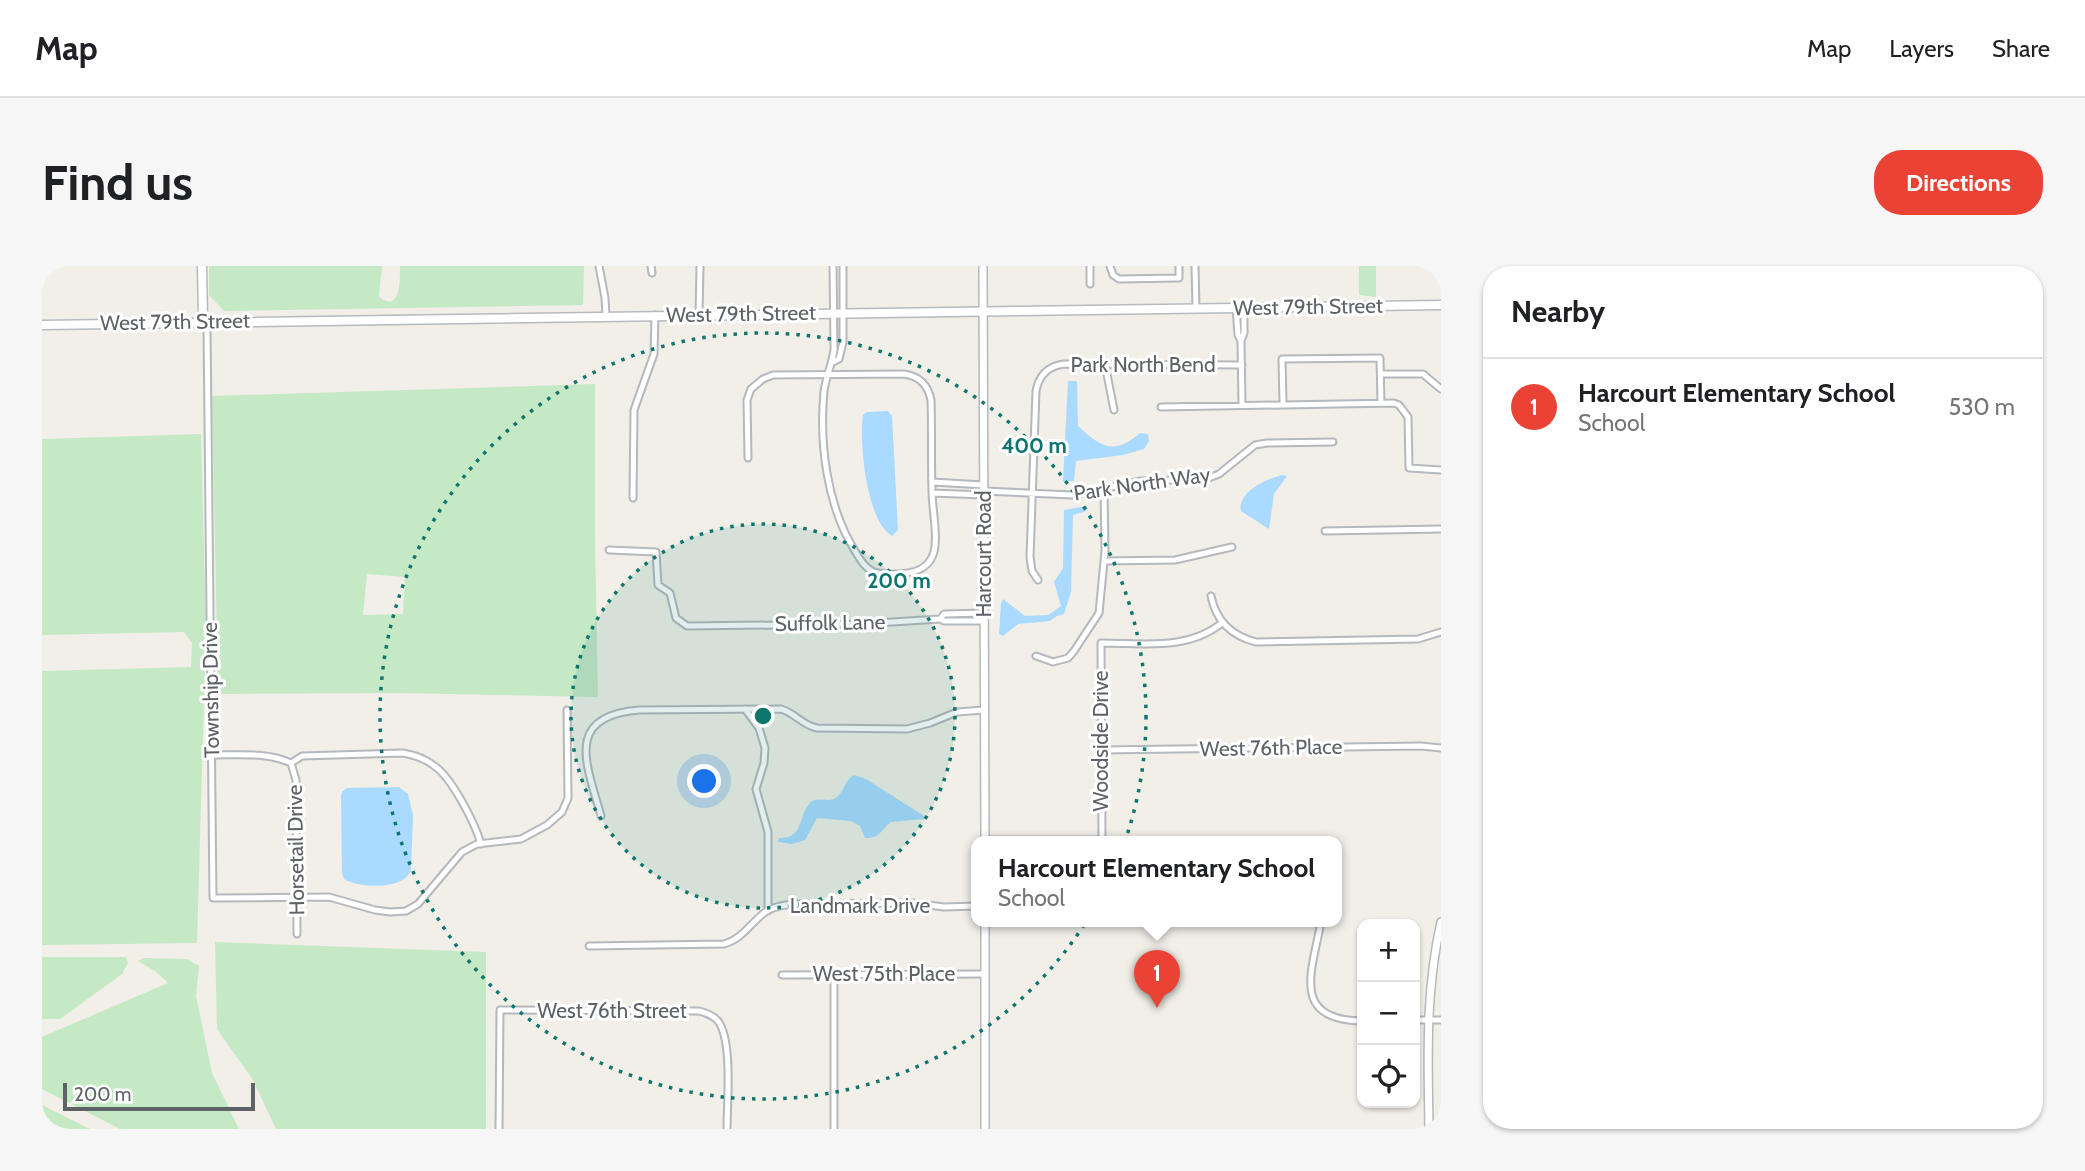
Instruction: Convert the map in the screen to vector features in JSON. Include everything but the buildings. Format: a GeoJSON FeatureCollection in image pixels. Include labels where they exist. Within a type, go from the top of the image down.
{"type":"FeatureCollection","features":[{"type":"Feature","properties":{"kind":"main road"},"geometry":{"type":"LineString","coordinates":[[202,266],[205,322]]}},
{"type":"Feature","properties":{"kind":"main road","name":"West 79th Street"},"geometry":{"type":"LineString","coordinates":[[42,325],[1441,305]]}},
{"type":"Feature","properties":{"kind":"street"},"geometry":{"type":"LineString","coordinates":[[599,266],[606,298],[606,316]]}},
{"type":"Feature","properties":{"kind":"street"},"geometry":{"type":"LineString","coordinates":[[699,266],[699,315]]}},
{"type":"Feature","properties":{"kind":"street"},"geometry":{"type":"LineString","coordinates":[[748,458],[747,400],[751,389],[758,382],[773,375],[829,374],[904,373],[914,376],[928,389],[931,398],[934,551],[931,560],[917,571],[908,573],[883,574],[866,568],[839,521],[824,450],[824,394],[829,374],[833,362],[833,266]]}},
{"type":"Feature","properties":{"kind":"street"},"geometry":{"type":"LineString","coordinates":[[833,362],[839,359],[842,351],[843,266]]}},
{"type":"Feature","properties":{"kind":"street","name":"Harcourt Road"},"geometry":{"type":"LineString","coordinates":[[983,266],[985,836]]}},
{"type":"Feature","properties":{"kind":"street"},"geometry":{"type":"LineString","coordinates":[[1090,266],[1090,284]]}},
{"type":"Feature","properties":{"kind":"street"},"geometry":{"type":"LineString","coordinates":[[1110,266],[1112,274],[1119,279],[1179,278],[1179,266]]}},
{"type":"Feature","properties":{"kind":"street"},"geometry":{"type":"LineString","coordinates":[[1195,266],[1196,308]]}},
{"type":"Feature","properties":{"kind":"street"},"geometry":{"type":"LineString","coordinates":[[1240,307],[1244,332],[1241,341],[1242,405]]}},
{"type":"Feature","properties":{"kind":"street"},"geometry":{"type":"LineString","coordinates":[[633,498],[634,414],[654,354],[655,315]]}},
{"type":"Feature","properties":{"kind":"street","name":"Township Drive"},"geometry":{"type":"LineString","coordinates":[[205,322],[213,898],[297,898]]}},
{"type":"Feature","properties":{"kind":"street"},"geometry":{"type":"LineString","coordinates":[[1283,404],[1282,359],[1380,358],[1381,403]]}},
{"type":"Feature","properties":{"kind":"street","name":"Park North Bend"},"geometry":{"type":"LineString","coordinates":[[1032,495],[1036,391],[1039,379],[1048,369],[1060,364],[1242,365]]}},
{"type":"Feature","properties":{"kind":"street"},"geometry":{"type":"LineString","coordinates":[[1105,364],[1114,410]]}},
{"type":"Feature","properties":{"kind":"street"},"geometry":{"type":"LineString","coordinates":[[1381,374],[1423,374],[1441,389]]}},
{"type":"Feature","properties":{"kind":"street"},"geometry":{"type":"LineString","coordinates":[[1161,407],[1398,404],[1408,415],[1410,469],[1441,470]]}},
{"type":"Feature","properties":{"kind":"street","name":"Park North Way"},"geometry":{"type":"LineString","coordinates":[[984,490],[1032,495],[1072,495],[1141,481],[1210,478],[1219,474],[1249,449],[1262,443],[1333,442]]}},
{"type":"Feature","properties":{"kind":"street"},"geometry":{"type":"LineString","coordinates":[[932,482],[984,490]]}},
{"type":"Feature","properties":{"kind":"street"},"geometry":{"type":"LineString","coordinates":[[1036,656],[1044,660],[1059,661],[1068,657],[1099,613],[1104,561],[1104,488]]}},
{"type":"Feature","properties":{"kind":"street"},"geometry":{"type":"LineString","coordinates":[[932,493],[984,490]]}},
{"type":"Feature","properties":{"kind":"street"},"geometry":{"type":"LineString","coordinates":[[1032,495],[1031,565],[1038,580]]}},
{"type":"Feature","properties":{"kind":"street"},"geometry":{"type":"LineString","coordinates":[[1325,531],[1441,529]]}},
{"type":"Feature","properties":{"kind":"street"},"geometry":{"type":"LineString","coordinates":[[1104,561],[1175,560],[1232,547]]}},
{"type":"Feature","properties":{"kind":"street","name":"Suffolk Lane"},"geometry":{"type":"LineString","coordinates":[[609,550],[656,552],[658,585],[671,595],[676,618],[687,626],[860,624],[940,619],[944,614],[984,617]]}},
{"type":"Feature","properties":{"kind":"street"},"geometry":{"type":"LineString","coordinates":[[1211,596],[1222,623],[1241,638],[1262,643],[1418,639],[1441,632]]}},
{"type":"Feature","properties":{"kind":"street","name":"Woodside Drive"},"geometry":{"type":"LineString","coordinates":[[1102,836],[1101,643],[1184,642],[1207,634],[1222,623]]}},
{"type":"Feature","properties":{"kind":"street"},"geometry":{"type":"LineString","coordinates":[[744,709],[759,728],[765,748],[764,763],[756,790],[768,832],[768,911]]}},
{"type":"Feature","properties":{"kind":"street"},"geometry":{"type":"LineString","coordinates":[[601,816],[587,768],[587,741],[590,730],[619,713],[783,709],[807,725],[817,728],[900,729],[925,725],[957,712],[984,710]]}},
{"type":"Feature","properties":{"kind":"street"},"geometry":{"type":"LineString","coordinates":[[297,898],[329,897],[375,910],[406,911],[418,904],[462,852],[481,844],[521,839],[547,825],[562,812],[568,798],[567,710]]}},
{"type":"Feature","properties":{"kind":"street","name":"West 76th Place"},"geometry":{"type":"LineString","coordinates":[[1101,750],[1421,746],[1441,748]]}},
{"type":"Feature","properties":{"kind":"street"},"geometry":{"type":"LineString","coordinates":[[290,763],[302,756],[403,753],[418,756],[443,774],[475,824],[481,844]]}},
{"type":"Feature","properties":{"kind":"street","name":"Horsetail Drive"},"geometry":{"type":"LineString","coordinates":[[212,755],[261,755],[277,757],[290,763],[296,780],[297,934]]}},
{"type":"Feature","properties":{"kind":"street","name":"Landmark Drive"},"geometry":{"type":"LineString","coordinates":[[589,946],[724,944],[737,938],[768,911],[796,904],[913,903],[944,907],[971,906]]}},
{"type":"Feature","properties":{"kind":"street"},"geometry":{"type":"LineString","coordinates":[[1429,1129],[1428,1020],[1431,972],[1441,922]]}},
{"type":"Feature","properties":{"kind":"street"},"geometry":{"type":"LineString","coordinates":[[985,927],[985,1129]]}},
{"type":"Feature","properties":{"kind":"street"},"geometry":{"type":"LineString","coordinates":[[1320,927],[1310,978],[1311,990],[1320,1008],[1330,1016],[1357,1021]]}},
{"type":"Feature","properties":{"kind":"street"},"geometry":{"type":"LineString","coordinates":[[834,973],[835,1129]]}},
{"type":"Feature","properties":{"kind":"street","name":"West 75th Place"},"geometry":{"type":"LineString","coordinates":[[782,975],[985,974]]}},
{"type":"Feature","properties":{"kind":"street","name":"West 76th Street"},"geometry":{"type":"LineString","coordinates":[[499,1129],[500,1010],[708,1013],[720,1025],[727,1046],[727,1129]]}},
{"type":"Feature","properties":{"kind":"street"},"geometry":{"type":"LineString","coordinates":[[1420,1020],[1441,1020]]}},
{"type":"Feature","properties":{"kind":"green space"},"geometry":{"type":"Polygon","coordinates":[[[209,266],[382,266],[379,297],[392,301],[398,293],[400,266],[584,266],[583,305],[224,311],[209,295],[209,266]]]}},
{"type":"Feature","properties":{"kind":"green space"},"geometry":{"type":"Polygon","coordinates":[[[1359,266],[1376,266],[1376,297],[1359,295],[1359,266]]]}},
{"type":"Feature","properties":{"kind":"green space"},"geometry":{"type":"Polygon","coordinates":[[[595,384],[598,697],[399,693],[218,694],[212,396],[595,384]],[[367,574],[363,615],[403,614],[405,577],[367,574]]]}},
{"type":"Feature","properties":{"kind":"green space"},"geometry":{"type":"Polygon","coordinates":[[[201,434],[206,632],[197,943],[42,945],[42,671],[191,667],[192,643],[184,632],[42,635],[42,439],[201,434]]]}},
{"type":"Feature","properties":{"kind":"green space"},"geometry":{"type":"Polygon","coordinates":[[[215,942],[486,952],[486,1129],[276,1129],[253,1080],[217,1029],[215,942]]]}},
{"type":"Feature","properties":{"kind":"green space"},"geometry":{"type":"Polygon","coordinates":[[[42,957],[126,957],[128,963],[122,974],[60,1019],[42,1019],[42,957]]]}},
{"type":"Feature","properties":{"kind":"green space"},"geometry":{"type":"Polygon","coordinates":[[[144,958],[187,959],[199,966],[196,996],[212,1073],[239,1129],[120,1129],[42,1089],[42,1037],[168,983],[138,961],[144,958]]]}},
{"type":"Feature","properties":{"kind":"green space"},"geometry":{"type":"Polygon","coordinates":[[[42,1105],[90,1129],[42,1129],[42,1105]]]}},
{"type":"Feature","properties":{"kind":"water"},"geometry":{"type":"Polygon","coordinates":[[[1068,381],[1077,381],[1078,426],[1101,444],[1108,446],[1123,445],[1140,433],[1148,434],[1149,441],[1144,449],[1123,455],[1076,461],[1074,481],[1063,481],[1068,381]]]}},
{"type":"Feature","properties":{"kind":"water"},"geometry":{"type":"Polygon","coordinates":[[[888,411],[892,416],[898,530],[892,536],[883,528],[870,498],[862,443],[863,415],[867,412],[888,411]]]}},
{"type":"Feature","properties":{"kind":"water"},"geometry":{"type":"Polygon","coordinates":[[[1282,475],[1287,476],[1274,494],[1269,529],[1241,511],[1241,504],[1254,487],[1282,475]]]}},
{"type":"Feature","properties":{"kind":"water"},"geometry":{"type":"Polygon","coordinates":[[[1087,506],[1086,511],[1073,515],[1071,592],[1064,614],[1050,621],[1018,624],[1003,636],[999,634],[1003,599],[1025,616],[1048,615],[1061,606],[1054,582],[1063,568],[1064,510],[1087,506]]]}},
{"type":"Feature","properties":{"kind":"water"},"geometry":{"type":"Polygon","coordinates":[[[854,775],[866,779],[924,816],[924,819],[891,822],[877,835],[865,838],[860,826],[851,821],[817,818],[805,840],[792,844],[778,842],[779,838],[797,831],[810,803],[834,799],[854,775]]]}},
{"type":"Feature","properties":{"kind":"water"},"geometry":{"type":"Polygon","coordinates":[[[399,787],[408,794],[413,815],[411,871],[398,882],[382,886],[357,884],[344,879],[342,792],[347,788],[399,787]]]}},
{"type":"Feature","properties":{"kind":"place","name":"Harcourt Elementary School"},"geometry":{"type":"Point","coordinates":[1157,1008]}}]}
